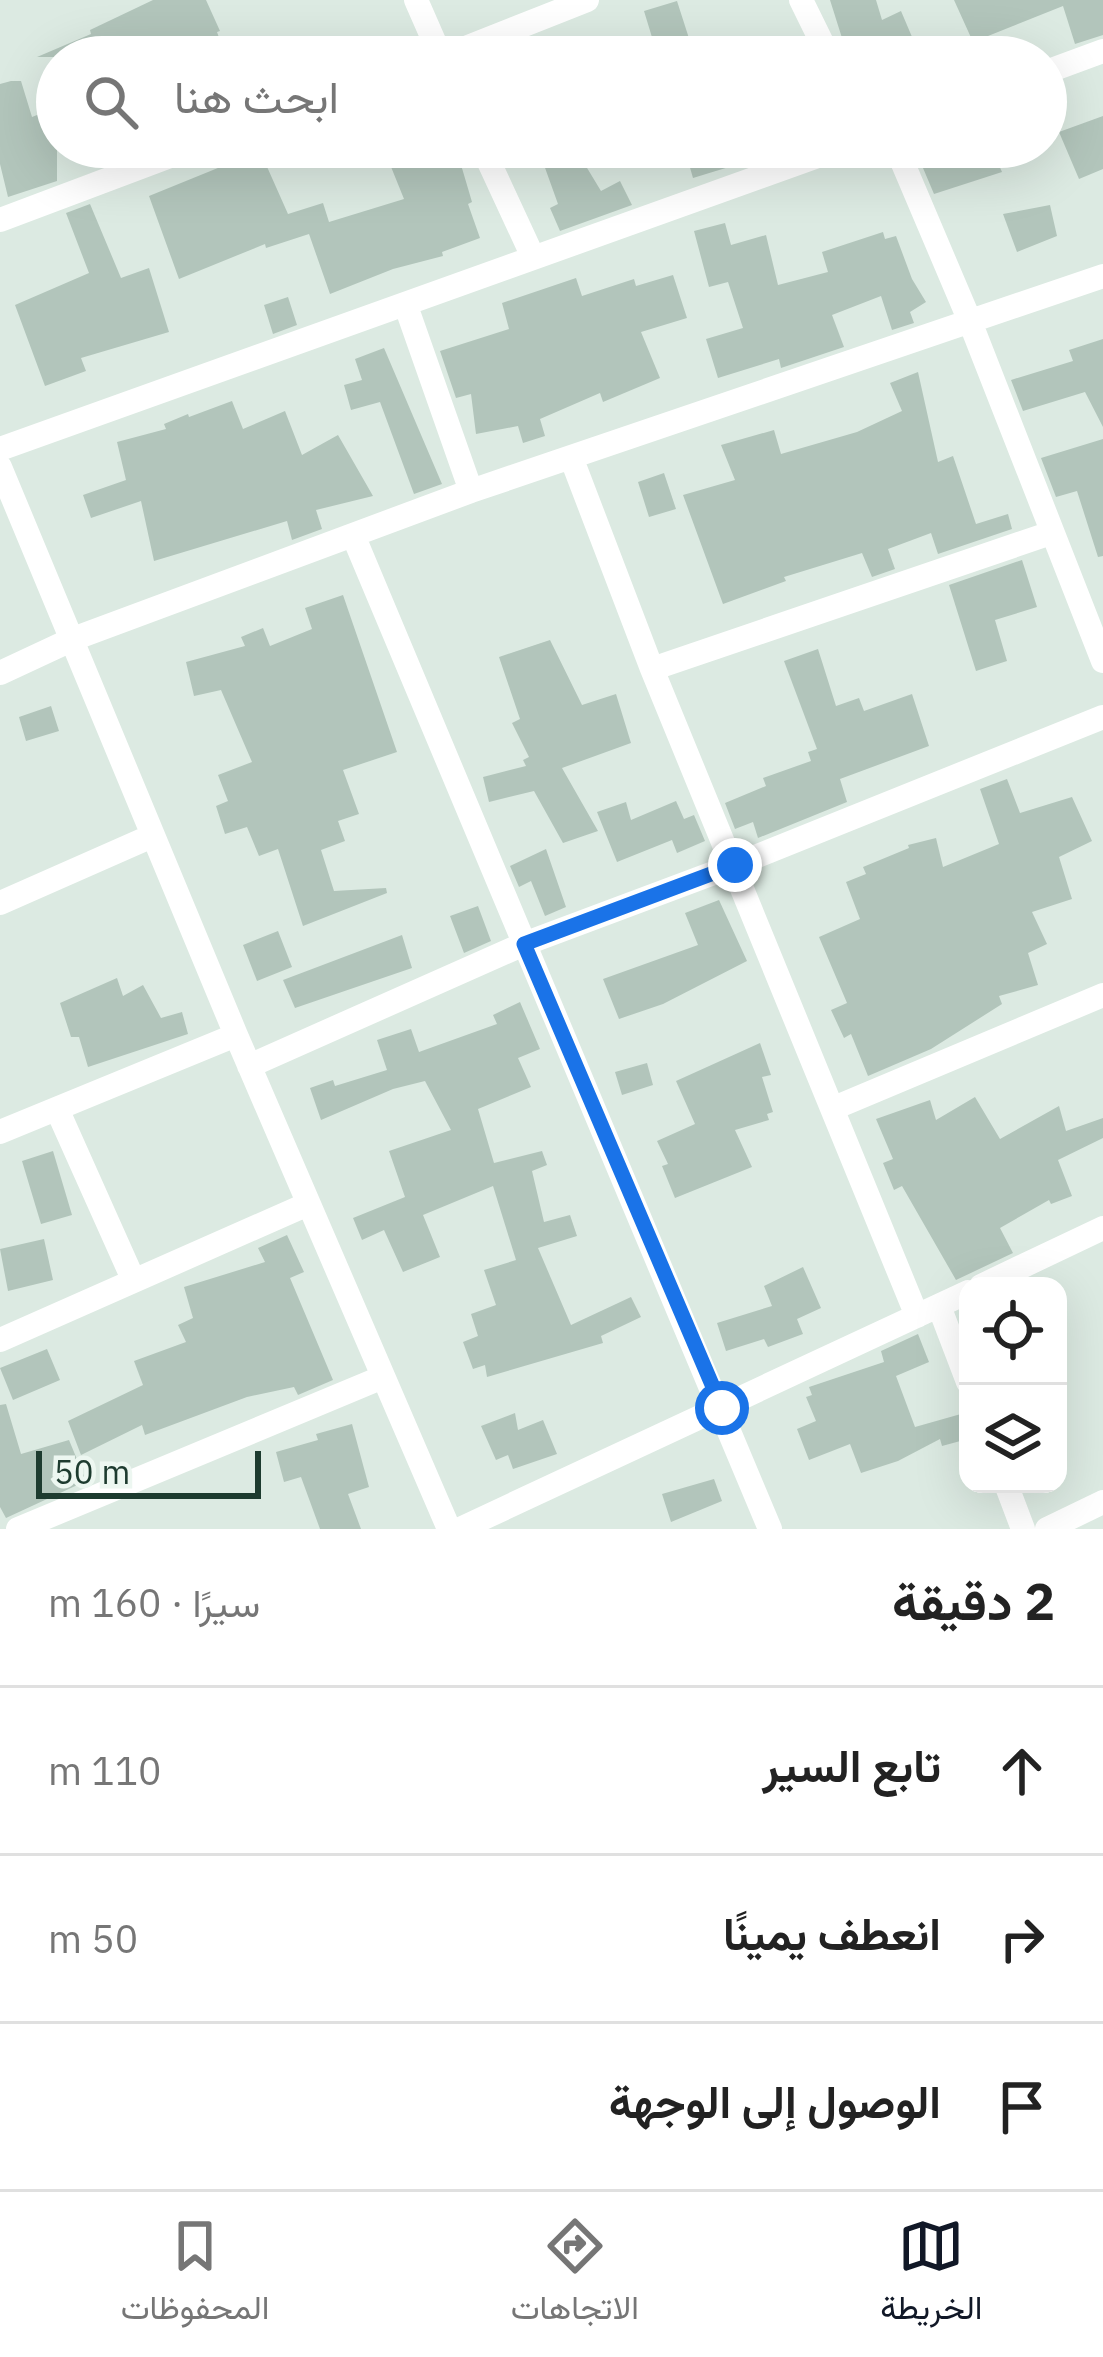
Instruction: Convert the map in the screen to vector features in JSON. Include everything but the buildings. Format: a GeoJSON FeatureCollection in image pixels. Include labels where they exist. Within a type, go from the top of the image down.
{"type":"FeatureCollection","features":[{"type":"Feature","properties":{"kind":"street"},"geometry":{"type":"LineString","coordinates":[[416,0],[432,36]]}},
{"type":"Feature","properties":{"kind":"street"},"geometry":{"type":"LineString","coordinates":[[495,36],[587,0]]}},
{"type":"Feature","properties":{"kind":"street"},"geometry":{"type":"LineString","coordinates":[[801,0],[819,36]]}},
{"type":"Feature","properties":{"kind":"street"},"geometry":{"type":"LineString","coordinates":[[1067,64],[1103,51]]}},
{"type":"Feature","properties":{"kind":"street"},"geometry":{"type":"LineString","coordinates":[[0,220],[138,168]]}},
{"type":"Feature","properties":{"kind":"street"},"geometry":{"type":"LineString","coordinates":[[492,168],[533,257]]}},
{"type":"Feature","properties":{"kind":"street"},"geometry":{"type":"LineString","coordinates":[[0,449],[784,168]]}},
{"type":"Feature","properties":{"kind":"street"},"geometry":{"type":"LineString","coordinates":[[905,168],[1103,661]]}},
{"type":"Feature","properties":{"kind":"street"},"geometry":{"type":"LineString","coordinates":[[0,673],[73,639],[471,491],[1103,277]]}},
{"type":"Feature","properties":{"kind":"street"},"geometry":{"type":"LineString","coordinates":[[406,306],[471,491]]}},
{"type":"Feature","properties":{"kind":"street"},"geometry":{"type":"LineString","coordinates":[[571,457],[652,669],[834,1108],[928,1311],[959,1366]]}},
{"type":"Feature","properties":{"kind":"street"},"geometry":{"type":"LineString","coordinates":[[0,467],[249,1066],[449,1529]]}},
{"type":"Feature","properties":{"kind":"street"},"geometry":{"type":"LineString","coordinates":[[652,669],[1051,533]]}},
{"type":"Feature","properties":{"kind":"street"},"geometry":{"type":"LineString","coordinates":[[353,535],[770,1529]]}},
{"type":"Feature","properties":{"kind":"street"},"geometry":{"type":"LineString","coordinates":[[249,1066],[524,944],[1103,717]]}},
{"type":"Feature","properties":{"kind":"street"},"geometry":{"type":"LineString","coordinates":[[0,903],[152,836]]}},
{"type":"Feature","properties":{"kind":"street"},"geometry":{"type":"LineString","coordinates":[[834,1108],[1103,995]]}},
{"type":"Feature","properties":{"kind":"street"},"geometry":{"type":"LineString","coordinates":[[0,1132],[236,1035]]}},
{"type":"Feature","properties":{"kind":"street"},"geometry":{"type":"LineString","coordinates":[[57,1109],[133,1279]]}},
{"type":"Feature","properties":{"kind":"street"},"geometry":{"type":"LineString","coordinates":[[0,1340],[308,1204]]}},
{"type":"Feature","properties":{"kind":"street"},"geometry":{"type":"LineString","coordinates":[[1000,1277],[1103,1228]]}},
{"type":"Feature","properties":{"kind":"street"},"geometry":{"type":"LineString","coordinates":[[460,1529],[959,1296]]}},
{"type":"Feature","properties":{"kind":"street"},"geometry":{"type":"LineString","coordinates":[[18,1529],[382,1376]]}},
{"type":"Feature","properties":{"kind":"street"},"geometry":{"type":"LineString","coordinates":[[1009,1493],[1023,1529]]}},
{"type":"Feature","properties":{"kind":"street"},"geometry":{"type":"LineString","coordinates":[[1047,1529],[1103,1502]]}},
{"type":"Feature","properties":{"kind":"route"},"geometry":{"type":"LineString","coordinates":[[722,1408],[524,944],[735,865]]}}]}
